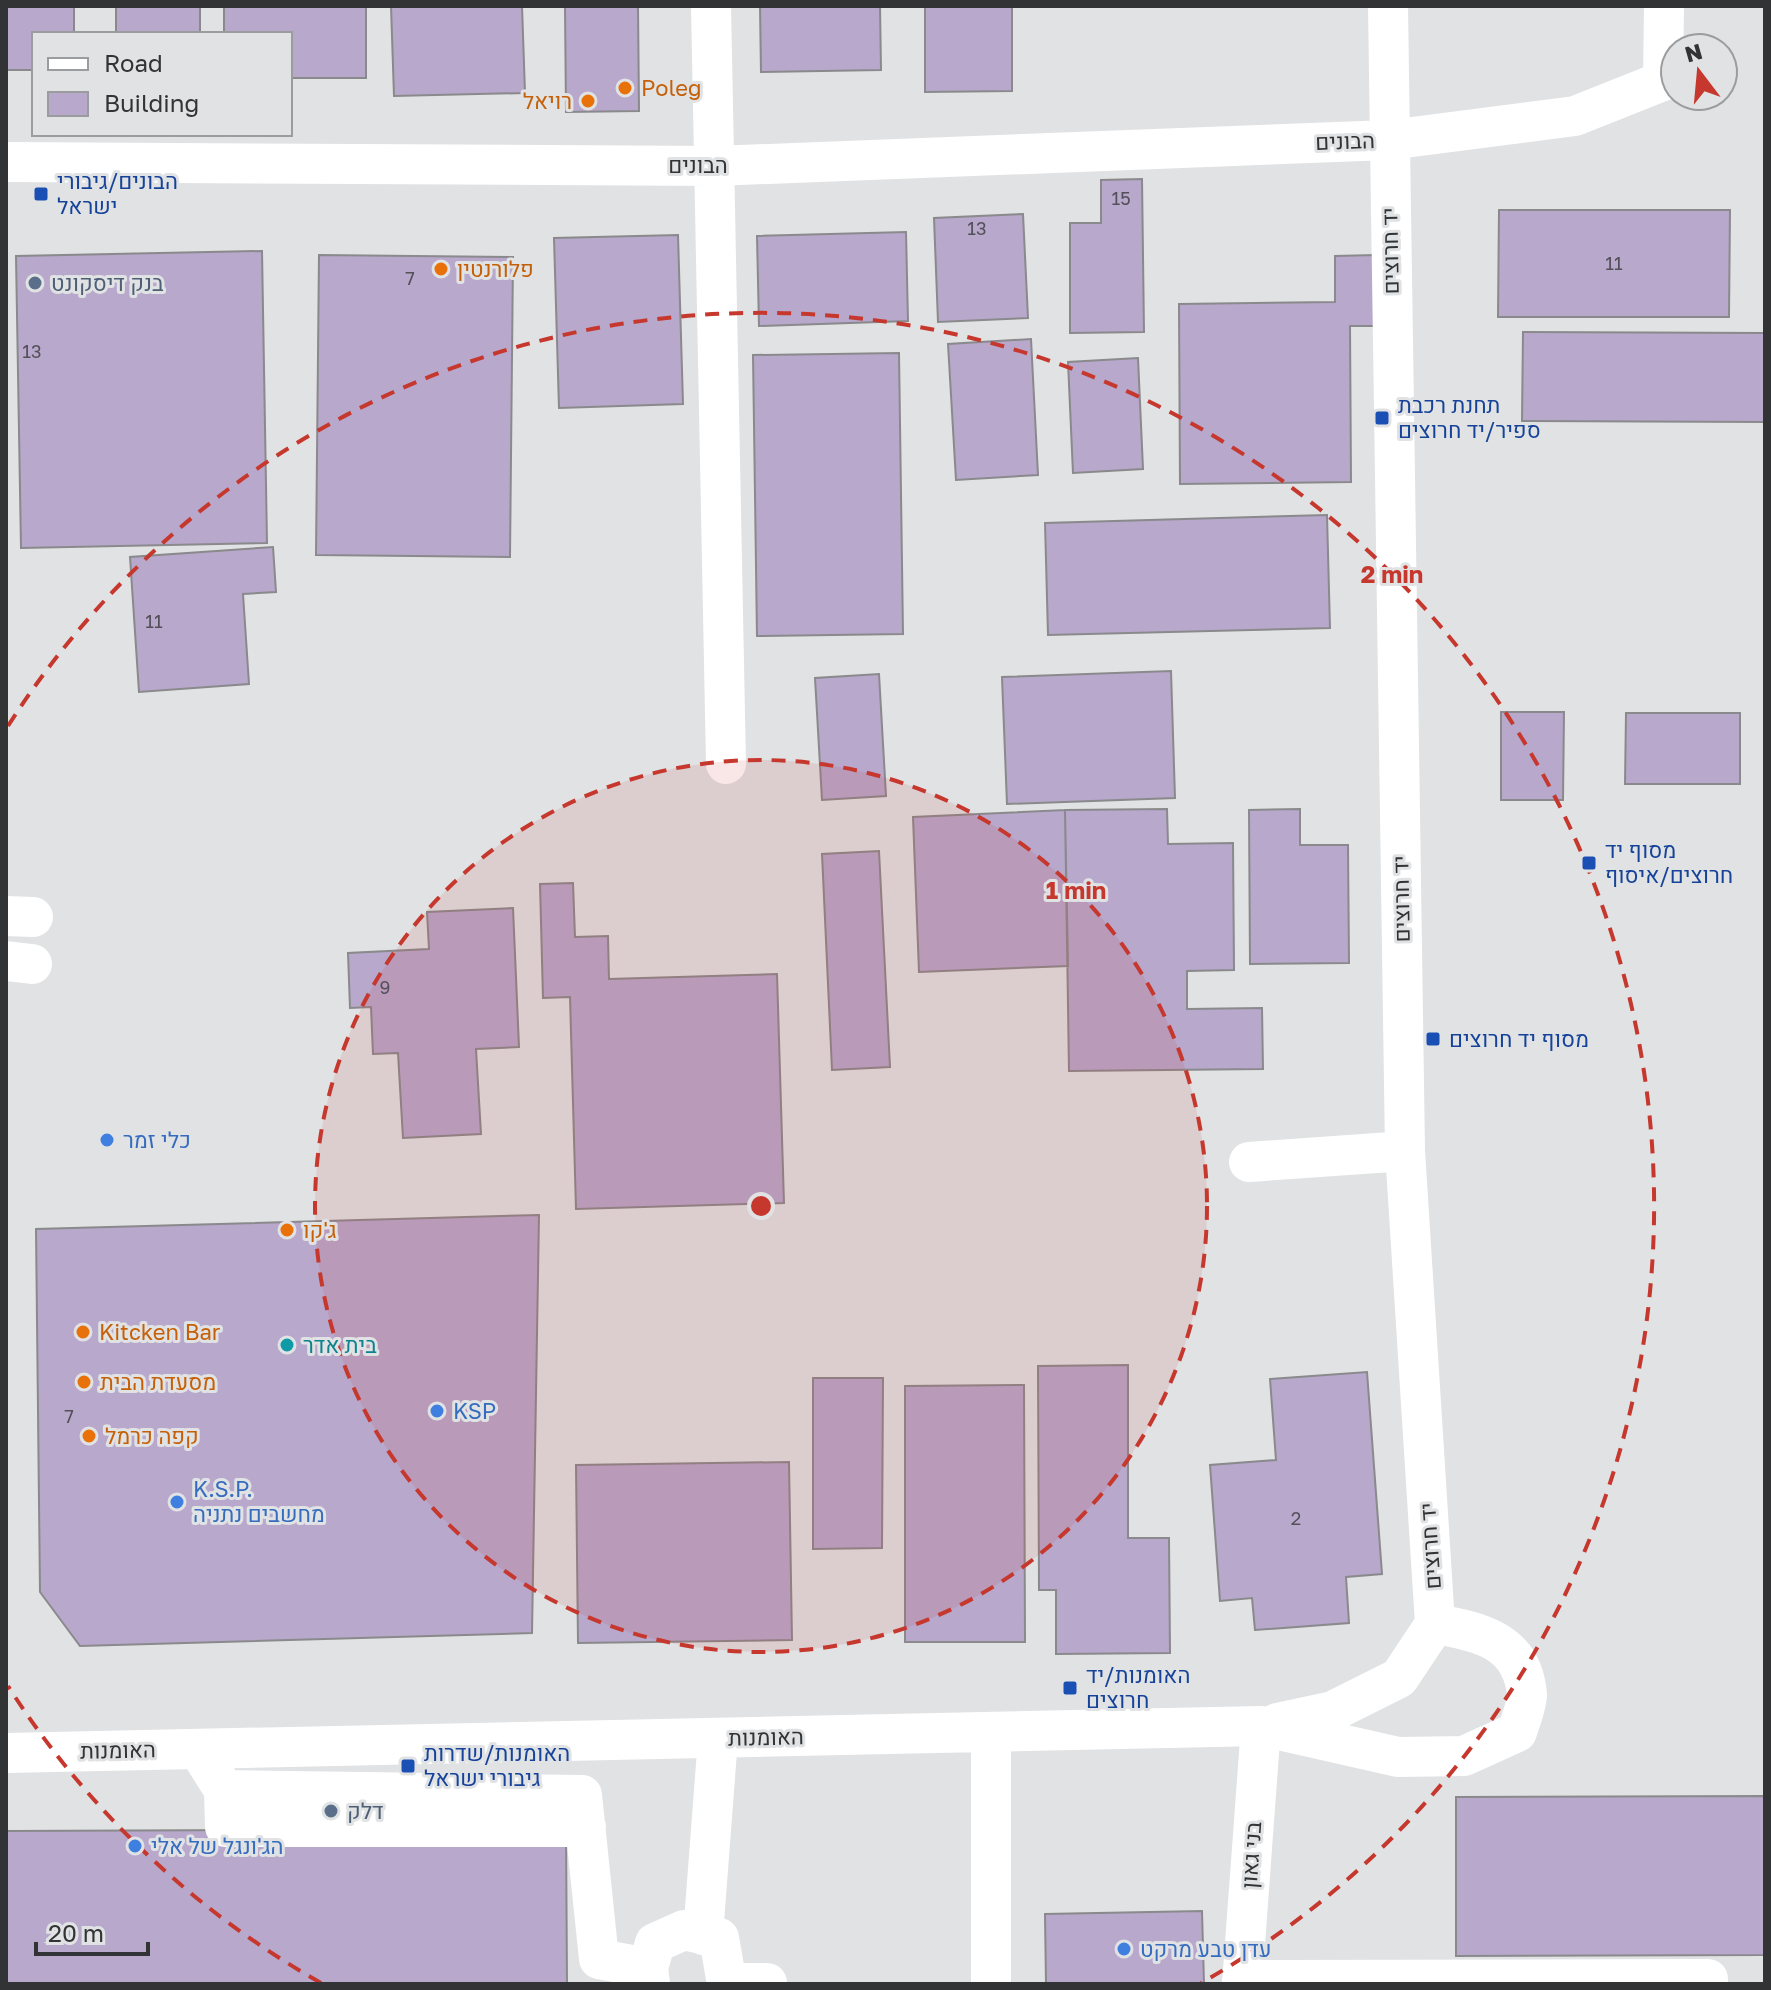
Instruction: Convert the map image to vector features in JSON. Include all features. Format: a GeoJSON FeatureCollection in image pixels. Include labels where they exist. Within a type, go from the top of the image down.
{"type":"FeatureCollection","features":[{"type":"Feature","properties":{"kind":"street"},"geometry":{"type":"LineString","coordinates":[[711,6],[726,764]]}},
{"type":"Feature","properties":{"kind":"street","name":"יד חרוצים"},"geometry":{"type":"LineString","coordinates":[[1388,6],[1405,1151],[1435,1624]]}},
{"type":"Feature","properties":{"kind":"street","name":"הבונים"},"geometry":{"type":"LineString","coordinates":[[6,162],[715,166],[1389,140],[1575,116],[1663,81],[1664,6]]}},
{"type":"Feature","properties":{"kind":"street"},"geometry":{"type":"LineString","coordinates":[[1249,1162],[1405,1151]]}},
{"type":"Feature","properties":{"kind":"street"},"geometry":{"type":"LineString","coordinates":[[1261,1726],[1333,1711],[1399,1678],[1435,1624]]}},
{"type":"Feature","properties":{"kind":"street","name":"האומנות"},"geometry":{"type":"LineString","coordinates":[[6,1753],[1261,1726],[1398,1757],[1464,1756],[1517,1732],[1527,1696],[1514,1656],[1482,1632],[1435,1624]]}},
{"type":"Feature","properties":{"kind":"street","name":"בני גאון"},"geometry":{"type":"LineString","coordinates":[[1242,1982],[1261,1726]]}},
{"type":"Feature","properties":{"kind":"street"},"geometry":{"type":"LineString","coordinates":[[991,1732],[991,1984]]}},
{"type":"Feature","properties":{"kind":"street"},"geometry":{"type":"LineString","coordinates":[[694,1932],[708,1738]]}},
{"type":"Feature","properties":{"kind":"street"},"geometry":{"type":"LineString","coordinates":[[198,1749],[224,1790],[582,1795],[599,1959],[649,1976],[655,1943],[694,1932],[719,1938],[727,1984],[767,1983]]}},
{"type":"Feature","properties":{"kind":"street"},"geometry":{"type":"LineString","coordinates":[[1242,1982],[1708,1979],[1708,1984]]}},
{"type":"Feature","properties":{"kind":"building"},"geometry":{"type":"Polygon","coordinates":[[[6,6],[74,6],[74,32],[32,32],[32,70],[6,70],[6,6]]]}},
{"type":"Feature","properties":{"kind":"building"},"geometry":{"type":"Polygon","coordinates":[[[116,6],[200,6],[200,32],[116,32],[116,6]]]}},
{"type":"Feature","properties":{"kind":"building"},"geometry":{"type":"Polygon","coordinates":[[[224,6],[366,6],[366,78],[292,78],[292,32],[224,32],[224,6]]]}},
{"type":"Feature","properties":{"kind":"building"},"geometry":{"type":"Polygon","coordinates":[[[391,6],[522,6],[525,93],[394,96],[391,6]]]}},
{"type":"Feature","properties":{"kind":"building"},"geometry":{"type":"Polygon","coordinates":[[[565,6],[638,6],[639,111],[566,112],[565,6]]]}},
{"type":"Feature","properties":{"kind":"building"},"geometry":{"type":"Polygon","coordinates":[[[760,6],[880,6],[881,70],[761,72],[760,6]]]}},
{"type":"Feature","properties":{"kind":"building"},"geometry":{"type":"Polygon","coordinates":[[[925,6],[1012,6],[1012,91],[925,92],[925,6]]]}},
{"type":"Feature","properties":{"kind":"building"},"geometry":{"type":"Polygon","coordinates":[[[1142,179],[1144,332],[1070,333],[1070,223],[1101,223],[1101,180],[1142,179]]]}},
{"type":"Feature","properties":{"kind":"building"},"geometry":{"type":"Polygon","coordinates":[[[1499,210],[1730,210],[1729,317],[1498,317],[1499,210]]]}},
{"type":"Feature","properties":{"kind":"building"},"geometry":{"type":"Polygon","coordinates":[[[1023,214],[1028,318],[938,322],[934,218],[1023,214]]]}},
{"type":"Feature","properties":{"kind":"building"},"geometry":{"type":"Polygon","coordinates":[[[906,232],[908,321],[759,326],[757,236],[906,232]]]}},
{"type":"Feature","properties":{"kind":"building"},"geometry":{"type":"Polygon","coordinates":[[[678,235],[683,404],[559,408],[554,238],[678,235]]]}},
{"type":"Feature","properties":{"kind":"building"},"geometry":{"type":"Polygon","coordinates":[[[262,251],[267,543],[21,548],[16,256],[262,251]]]}},
{"type":"Feature","properties":{"kind":"building"},"geometry":{"type":"Polygon","coordinates":[[[319,255],[513,257],[510,557],[316,555],[319,255]]]}},
{"type":"Feature","properties":{"kind":"building"},"geometry":{"type":"Polygon","coordinates":[[[1375,255],[1375,326],[1350,326],[1351,482],[1180,484],[1179,304],[1335,302],[1335,256],[1375,255]]]}},
{"type":"Feature","properties":{"kind":"building"},"geometry":{"type":"Polygon","coordinates":[[[1523,332],[1765,333],[1765,422],[1522,421],[1523,332]]]}},
{"type":"Feature","properties":{"kind":"building"},"geometry":{"type":"Polygon","coordinates":[[[1031,339],[1038,475],[956,480],[948,344],[1031,339]]]}},
{"type":"Feature","properties":{"kind":"building"},"geometry":{"type":"Polygon","coordinates":[[[899,353],[903,634],[757,636],[753,355],[899,353]]]}},
{"type":"Feature","properties":{"kind":"building"},"geometry":{"type":"Polygon","coordinates":[[[1138,358],[1143,469],[1073,473],[1068,362],[1138,358]]]}},
{"type":"Feature","properties":{"kind":"building"},"geometry":{"type":"Polygon","coordinates":[[[1327,515],[1330,628],[1048,635],[1045,523],[1327,515]]]}},
{"type":"Feature","properties":{"kind":"building"},"geometry":{"type":"Polygon","coordinates":[[[273,547],[276,592],[243,594],[249,684],[139,692],[130,557],[273,547]]]}},
{"type":"Feature","properties":{"kind":"building"},"geometry":{"type":"Polygon","coordinates":[[[1171,671],[1175,798],[1007,804],[1002,677],[1171,671]]]}},
{"type":"Feature","properties":{"kind":"building"},"geometry":{"type":"Polygon","coordinates":[[[879,674],[886,796],[822,800],[815,678],[879,674]]]}},
{"type":"Feature","properties":{"kind":"building"},"geometry":{"type":"Polygon","coordinates":[[[1501,712],[1564,712],[1563,800],[1501,800],[1501,712]]]}},
{"type":"Feature","properties":{"kind":"building"},"geometry":{"type":"Polygon","coordinates":[[[1626,713],[1740,713],[1740,784],[1625,784],[1626,713]]]}},
{"type":"Feature","properties":{"kind":"building"},"geometry":{"type":"Polygon","coordinates":[[[1167,809],[1168,844],[1233,843],[1234,970],[1187,971],[1187,1009],[1262,1008],[1263,1069],[1069,1071],[1065,810],[1167,809]]]}},
{"type":"Feature","properties":{"kind":"building"},"geometry":{"type":"Polygon","coordinates":[[[1300,809],[1300,845],[1348,845],[1349,963],[1250,964],[1249,810],[1300,809]]]}},
{"type":"Feature","properties":{"kind":"building"},"geometry":{"type":"Polygon","coordinates":[[[1065,810],[1068,966],[919,972],[913,817],[1065,810]]]}},
{"type":"Feature","properties":{"kind":"building"},"geometry":{"type":"Polygon","coordinates":[[[879,851],[890,1067],[832,1070],[822,854],[879,851]]]}},
{"type":"Feature","properties":{"kind":"building"},"geometry":{"type":"Polygon","coordinates":[[[573,883],[575,937],[608,936],[609,979],[777,974],[784,1203],[576,1209],[570,997],[543,998],[540,884],[573,883]]]}},
{"type":"Feature","properties":{"kind":"building"},"geometry":{"type":"Polygon","coordinates":[[[513,908],[519,1047],[476,1049],[481,1134],[403,1138],[398,1053],[373,1054],[371,1007],[350,1008],[348,953],[429,949],[427,912],[513,908]]]}},
{"type":"Feature","properties":{"kind":"building","name":"בית אדר"},"geometry":{"type":"Polygon","coordinates":[[[539,1215],[532,1633],[80,1646],[40,1592],[36,1229],[539,1215]]]}},
{"type":"Feature","properties":{"kind":"building"},"geometry":{"type":"Polygon","coordinates":[[[1128,1365],[1128,1538],[1169,1538],[1170,1653],[1056,1654],[1056,1590],[1039,1590],[1038,1366],[1128,1365]]]}},
{"type":"Feature","properties":{"kind":"building"},"geometry":{"type":"Polygon","coordinates":[[[1367,1372],[1382,1574],[1346,1577],[1349,1623],[1255,1630],[1252,1598],[1220,1601],[1210,1465],[1276,1460],[1270,1379],[1367,1372]]]}},
{"type":"Feature","properties":{"kind":"building"},"geometry":{"type":"Polygon","coordinates":[[[813,1378],[883,1378],[882,1548],[813,1549],[813,1378]]]}},
{"type":"Feature","properties":{"kind":"building"},"geometry":{"type":"Polygon","coordinates":[[[1024,1385],[1025,1642],[905,1642],[905,1386],[1024,1385]]]}},
{"type":"Feature","properties":{"kind":"building"},"geometry":{"type":"Polygon","coordinates":[[[789,1462],[792,1640],[578,1643],[576,1465],[789,1462]]]}},
{"type":"Feature","properties":{"kind":"building"},"geometry":{"type":"Polygon","coordinates":[[[1765,1796],[1765,1955],[1456,1956],[1456,1797],[1765,1796]]]}},
{"type":"Feature","properties":{"kind":"building"},"geometry":{"type":"Polygon","coordinates":[[[566,1829],[567,1984],[6,1984],[6,1831],[566,1829]]]}},
{"type":"Feature","properties":{"kind":"building","name":"עדן טבע מרקט"},"geometry":{"type":"Polygon","coordinates":[[[1202,1911],[1204,1984],[1046,1984],[1045,1914],[1202,1911]]]}},
{"type":"Feature","properties":{"kind":"place","name":"Poleg"},"geometry":{"type":"Point","coordinates":[625,88]}},
{"type":"Feature","properties":{"kind":"place","name":"רויאל"},"geometry":{"type":"Point","coordinates":[588,101]}},
{"type":"Feature","properties":{"kind":"place","name":"הבונים/גיבורי ישראל"},"geometry":{"type":"Point","coordinates":[41,194]}},
{"type":"Feature","properties":{"kind":"place","name":"פלורנטין"},"geometry":{"type":"Point","coordinates":[441,269]}},
{"type":"Feature","properties":{"kind":"place","name":"בנק דיסקונט"},"geometry":{"type":"Point","coordinates":[35,283]}},
{"type":"Feature","properties":{"kind":"place","name":"תחנת רכבת ספיר/יד חרוצים"},"geometry":{"type":"Point","coordinates":[1382,418]}},
{"type":"Feature","properties":{"kind":"place","name":"מסוף יד חרוצים/איסוף"},"geometry":{"type":"Point","coordinates":[1589,863]}},
{"type":"Feature","properties":{"kind":"place","name":"מסוף יד חרוצים"},"geometry":{"type":"Point","coordinates":[1433,1039]}},
{"type":"Feature","properties":{"kind":"place","name":"כלי זמר"},"geometry":{"type":"Point","coordinates":[107,1140]}},
{"type":"Feature","properties":{"kind":"place","name":"ג'קו"},"geometry":{"type":"Point","coordinates":[287,1230]}},
{"type":"Feature","properties":{"kind":"place","name":"Kitcken Bar"},"geometry":{"type":"Point","coordinates":[83,1332]}},
{"type":"Feature","properties":{"kind":"place","name":"בית אדר"},"geometry":{"type":"Point","coordinates":[287,1345]}},
{"type":"Feature","properties":{"kind":"place","name":"מסעדת הבית"},"geometry":{"type":"Point","coordinates":[84,1382]}},
{"type":"Feature","properties":{"kind":"place","name":"KSP"},"geometry":{"type":"Point","coordinates":[437,1411]}},
{"type":"Feature","properties":{"kind":"place","name":"קפה כרמל"},"geometry":{"type":"Point","coordinates":[89,1436]}},
{"type":"Feature","properties":{"kind":"place","name":"K.S.P. מחשבים נתניה"},"geometry":{"type":"Point","coordinates":[177,1502]}},
{"type":"Feature","properties":{"kind":"place","name":"האומנות/יד חרוצים"},"geometry":{"type":"Point","coordinates":[1070,1688]}},
{"type":"Feature","properties":{"kind":"place","name":"האומנות/שדרות גיבורי ישראל"},"geometry":{"type":"Point","coordinates":[408,1766]}},
{"type":"Feature","properties":{"kind":"place","name":"דלק"},"geometry":{"type":"Point","coordinates":[331,1811]}},
{"type":"Feature","properties":{"kind":"place","name":"הג'ונגל של אלי"},"geometry":{"type":"Point","coordinates":[135,1846]}},
{"type":"Feature","properties":{"kind":"place","name":"עדן טבע מרקט"},"geometry":{"type":"Point","coordinates":[1124,1949]}}]}
